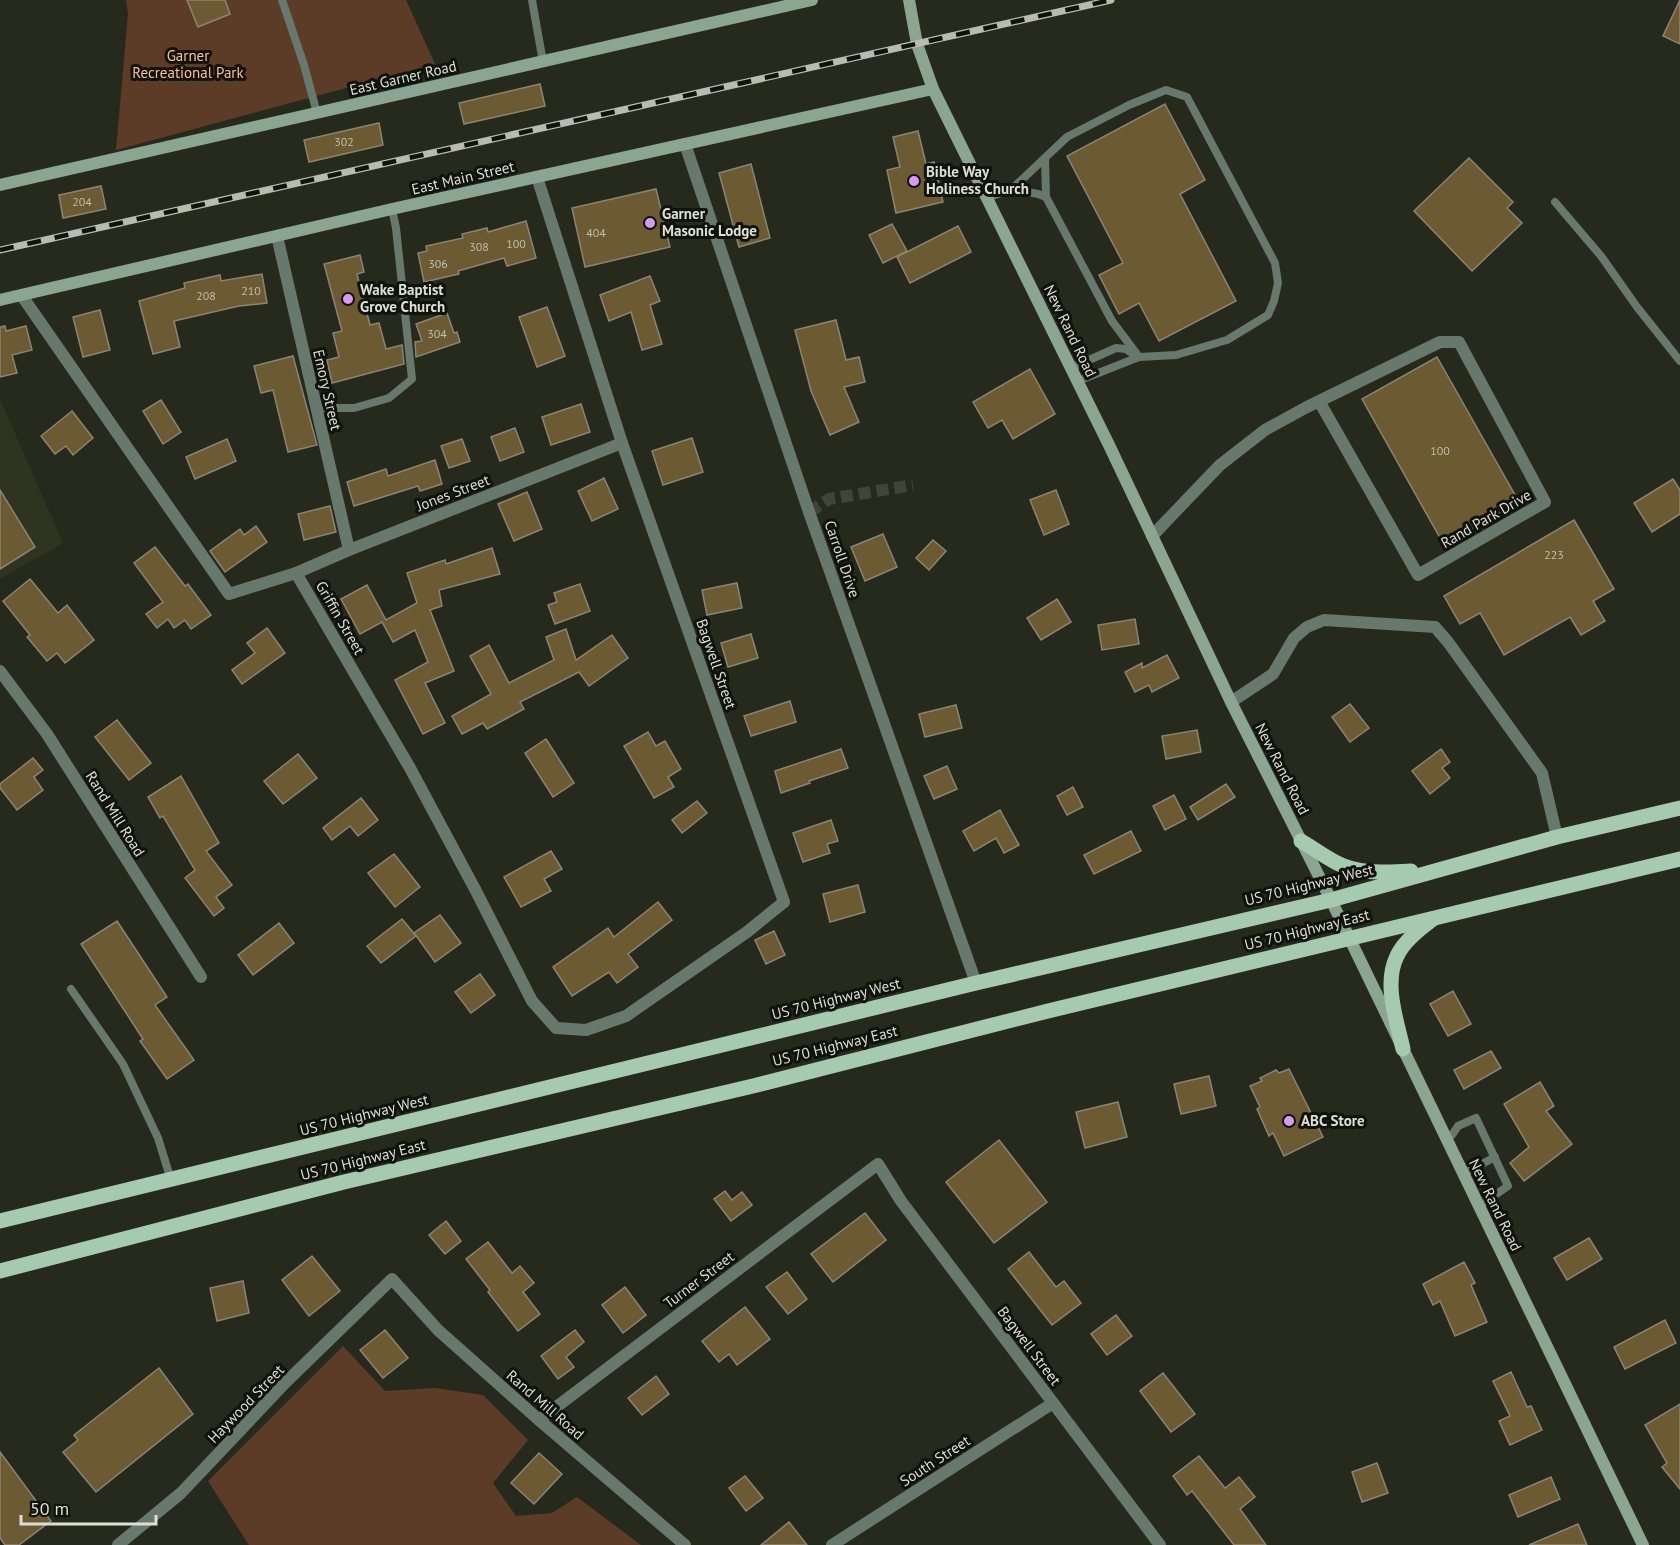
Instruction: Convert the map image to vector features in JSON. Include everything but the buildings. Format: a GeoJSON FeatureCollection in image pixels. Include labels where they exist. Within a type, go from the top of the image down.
{"type":"FeatureCollection","features":[{"type":"Feature","properties":{"kind":"main road","name":"US 70 Highway West"},"geometry":{"type":"LineString","coordinates":[[0,1221],[976,983],[1330,900],[1557,837],[1680,808]]}},
{"type":"Feature","properties":{"kind":"main road"},"geometry":{"type":"LineString","coordinates":[[1301,841],[1337,863],[1365,872],[1438,870]]}},
{"type":"Feature","properties":{"kind":"main road","name":"US 70 Highway East"},"geometry":{"type":"LineString","coordinates":[[0,1271],[344,1182],[741,1089],[1037,1014],[1680,859]]}},
{"type":"Feature","properties":{"kind":"main road"},"geometry":{"type":"LineString","coordinates":[[1403,1049],[1392,998],[1393,966],[1407,942],[1435,918]]}},
{"type":"Feature","properties":{"kind":"street","name":"East Garner Road"},"geometry":{"type":"LineString","coordinates":[[0,185],[812,0]]}},
{"type":"Feature","properties":{"kind":"street","name":"New Rand Road"},"geometry":{"type":"LineString","coordinates":[[909,0],[917,44],[933,89],[1078,381],[1643,1545]]}},
{"type":"Feature","properties":{"kind":"street","name":"East Main Street"},"geometry":{"type":"LineString","coordinates":[[0,300],[392,209],[933,89]]}},
{"type":"Feature","properties":{"kind":"street","name":"Carroll Drive"},"geometry":{"type":"LineString","coordinates":[[685,144],[809,512],[976,983]]}},
{"type":"Feature","properties":{"kind":"street","name":"Bagwell Street"},"geometry":{"type":"LineString","coordinates":[[537,177],[622,443],[784,902],[747,932],[626,1016],[586,1030],[556,1028],[553,1024]]}},
{"type":"Feature","properties":{"kind":"street","name":"Emory Street"},"geometry":{"type":"LineString","coordinates":[[277,236],[349,550]]}},
{"type":"Feature","properties":{"kind":"street","name":"Griffin Street"},"geometry":{"type":"LineString","coordinates":[[22,296],[229,594],[296,573],[410,768],[532,1000],[553,1024]]}},
{"type":"Feature","properties":{"kind":"street","name":"Rand Park Drive"},"geometry":{"type":"LineString","coordinates":[[1152,536],[1220,465],[1265,430],[1319,401],[1440,342],[1459,342],[1545,502],[1418,575],[1319,401]]}},
{"type":"Feature","properties":{"kind":"street","name":"Jones Street"},"geometry":{"type":"LineString","coordinates":[[296,573],[622,443]]}},
{"type":"Feature","properties":{"kind":"street"},"geometry":{"type":"LineString","coordinates":[[1232,702],[1273,674],[1294,638],[1307,627],[1324,620],[1435,627],[1542,773],[1557,837]]}},
{"type":"Feature","properties":{"kind":"street","name":"Rand Mill Road"},"geometry":{"type":"LineString","coordinates":[[0,671],[47,734],[201,977]]}},
{"type":"Feature","properties":{"kind":"street","name":"Bagwell Street"},"geometry":{"type":"LineString","coordinates":[[878,1164],[901,1201],[1160,1545]]}},
{"type":"Feature","properties":{"kind":"street","name":"Turner Street"},"geometry":{"type":"LineString","coordinates":[[539,1420],[878,1164]]}},
{"type":"Feature","properties":{"kind":"street","name":"Rand Mill Road"},"geometry":{"type":"LineString","coordinates":[[392,1279],[438,1330],[685,1545]]}},
{"type":"Feature","properties":{"kind":"street","name":"Haywood Street"},"geometry":{"type":"LineString","coordinates":[[118,1545],[181,1492],[285,1383],[392,1279]]}},
{"type":"Feature","properties":{"kind":"street","name":"South Street"},"geometry":{"type":"LineString","coordinates":[[832,1545],[1053,1403]]}},
{"type":"Feature","properties":{"kind":"lane"},"geometry":{"type":"LineString","coordinates":[[282,0],[317,113]]}},
{"type":"Feature","properties":{"kind":"lane"},"geometry":{"type":"LineString","coordinates":[[532,0],[543,62]]}},
{"type":"Feature","properties":{"kind":"lane"},"geometry":{"type":"LineString","coordinates":[[987,198],[1012,189],[1067,136],[1129,105],[1166,90],[1187,97],[1275,263],[1278,283],[1268,315],[1227,340],[1176,355],[1139,357],[1078,381]]}},
{"type":"Feature","properties":{"kind":"lane"},"geometry":{"type":"LineString","coordinates":[[1044,158],[1046,197],[1112,321],[1139,357]]}},
{"type":"Feature","properties":{"kind":"lane"},"geometry":{"type":"LineString","coordinates":[[1012,189],[1046,197]]}},
{"type":"Feature","properties":{"kind":"lane"},"geometry":{"type":"LineString","coordinates":[[1555,202],[1601,256],[1636,307],[1680,361]]}},
{"type":"Feature","properties":{"kind":"lane"},"geometry":{"type":"LineString","coordinates":[[316,408],[354,408],[389,398],[412,379],[392,209]]}},
{"type":"Feature","properties":{"kind":"lane"},"geometry":{"type":"LineString","coordinates":[[1071,368],[1116,348],[1126,349],[1139,357]]}},
{"type":"Feature","properties":{"kind":"lane"},"geometry":{"type":"LineString","coordinates":[[71,989],[123,1064],[158,1138],[171,1180]]}},
{"type":"Feature","properties":{"kind":"lane"},"geometry":{"type":"LineString","coordinates":[[1445,1138],[1452,1134],[1458,1126],[1476,1118],[1508,1186],[1479,1206]]}},
{"type":"Feature","properties":{"kind":"lane"},"geometry":{"type":"LineString","coordinates":[[1462,1174],[1495,1157]]}},
{"type":"Feature","properties":{"kind":"shaded area"},"geometry":{"type":"Polygon","coordinates":[[[0,399],[63,543],[0,579],[0,399]]]}},
{"type":"Feature","properties":{"kind":"green space","name":"Garner Recreational Park"},"geometry":{"type":"Polygon","coordinates":[[[126,0],[406,0],[435,64],[116,150],[128,14],[126,0]]]}},
{"type":"Feature","properties":{"kind":"green space"},"geometry":{"type":"Polygon","coordinates":[[[343,1346],[385,1391],[435,1388],[483,1395],[528,1440],[493,1483],[516,1516],[552,1513],[577,1497],[641,1545],[249,1545],[208,1481],[343,1346]]]}},
{"type":"Feature","properties":{"kind":"tunnel"},"geometry":{"type":"LineString","coordinates":[[809,512],[829,499],[913,485]]}},
{"type":"Feature","properties":{"kind":"railway"},"geometry":{"type":"LineString","coordinates":[[0,250],[1111,0]]}},
{"type":"Feature","properties":{"kind":"place","name":"Bible Way Holiness Church"},"geometry":{"type":"Point","coordinates":[914,181]}},
{"type":"Feature","properties":{"kind":"place","name":"Garner Masonic Lodge"},"geometry":{"type":"Point","coordinates":[650,223]}},
{"type":"Feature","properties":{"kind":"place","name":"Wake Baptist Grove Church"},"geometry":{"type":"Point","coordinates":[348,299]}},
{"type":"Feature","properties":{"kind":"place","name":"ABC Store"},"geometry":{"type":"Point","coordinates":[1289,1121]}}]}
